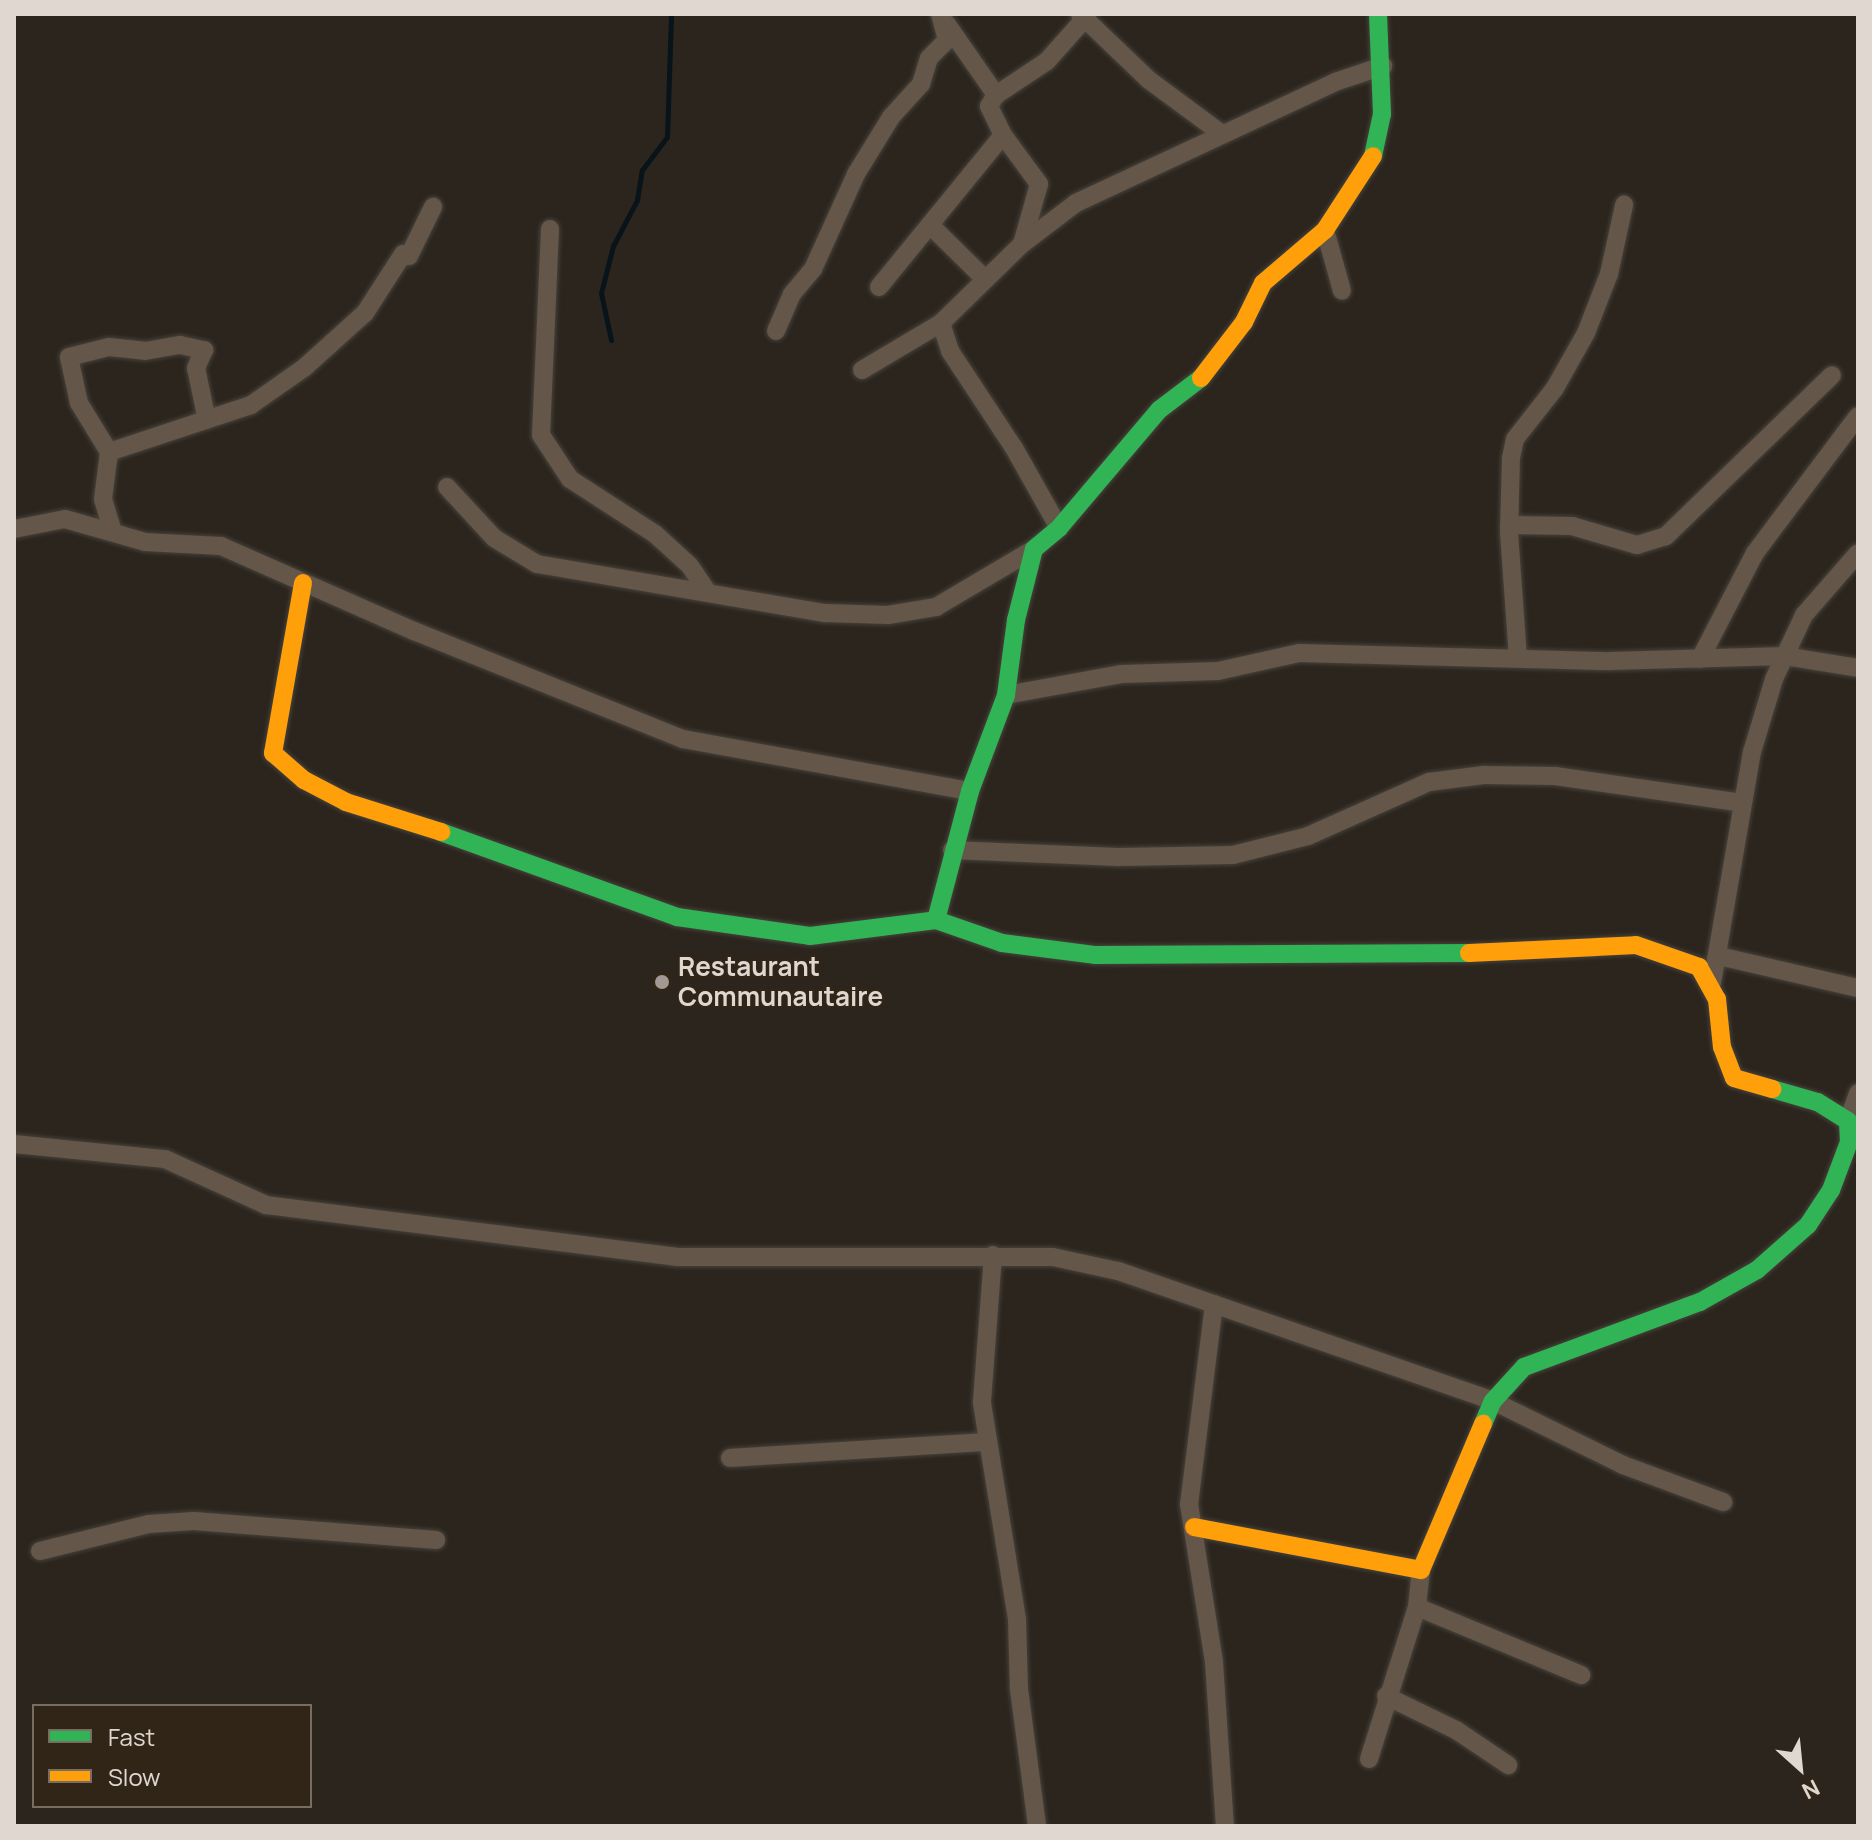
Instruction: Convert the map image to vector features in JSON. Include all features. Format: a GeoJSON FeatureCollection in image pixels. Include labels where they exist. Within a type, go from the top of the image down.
{"type":"FeatureCollection","features":[{"type":"Feature","properties":{"kind":"street"},"geometry":{"type":"LineString","coordinates":[[447,487],[494,538],[537,564],[825,613],[906,613],[936,607],[1034,549],[1059,528],[1159,410],[1204,375],[1244,322],[1263,283],[1325,230],[1353,194],[1375,152],[1383,66],[1378,14]]}},
{"type":"Feature","properties":{"kind":"street"},"geometry":{"type":"LineString","coordinates":[[1022,244],[1039,184],[1003,135],[989,106],[996,95],[1047,61],[1083,16],[1149,80],[1222,134]]}},
{"type":"Feature","properties":{"kind":"street"},"geometry":{"type":"LineString","coordinates":[[943,19],[996,95]]}},
{"type":"Feature","properties":{"kind":"street"},"geometry":{"type":"LineString","coordinates":[[776,331],[792,294],[813,269],[856,174],[891,117],[921,84],[929,58],[947,40],[943,19]]}},
{"type":"Feature","properties":{"kind":"street"},"geometry":{"type":"LineString","coordinates":[[862,370],[941,323],[1022,244],[1076,203],[1335,82],[1383,66]]}},
{"type":"Feature","properties":{"kind":"street"},"geometry":{"type":"LineString","coordinates":[[879,287],[1003,135]]}},
{"type":"Feature","properties":{"kind":"street"},"geometry":{"type":"LineString","coordinates":[[1518,658],[1509,525],[1515,439],[1555,388],[1586,333],[1609,274],[1624,205]]}},
{"type":"Feature","properties":{"kind":"street"},"geometry":{"type":"LineString","coordinates":[[109,452],[251,405],[330,346],[365,313],[403,254],[409,256],[433,207]]}},
{"type":"Feature","properties":{"kind":"street"},"geometry":{"type":"LineString","coordinates":[[930,225],[984,278]]}},
{"type":"Feature","properties":{"kind":"street"},"geometry":{"type":"LineString","coordinates":[[550,229],[541,435],[570,479],[655,534],[690,566],[707,591]]}},
{"type":"Feature","properties":{"kind":"street"},"geometry":{"type":"LineString","coordinates":[[1325,230],[1342,291]]}},
{"type":"Feature","properties":{"kind":"street"},"geometry":{"type":"LineString","coordinates":[[941,323],[950,351],[1014,448],[1059,528]]}},
{"type":"Feature","properties":{"kind":"street"},"geometry":{"type":"LineString","coordinates":[[113,532],[103,499],[109,452],[79,403],[69,357],[109,347],[204,350],[196,368],[207,420]]}},
{"type":"Feature","properties":{"kind":"street"},"geometry":{"type":"LineString","coordinates":[[1509,525],[1572,526],[1637,545],[1666,536],[1832,375]]}},
{"type":"Feature","properties":{"kind":"street"},"geometry":{"type":"LineString","coordinates":[[1700,659],[1755,553],[1858,416]]}},
{"type":"Feature","properties":{"kind":"street"},"geometry":{"type":"LineString","coordinates":[[14,529],[65,519],[145,542],[221,546],[303,583],[683,739],[970,791]]}},
{"type":"Feature","properties":{"kind":"street"},"geometry":{"type":"LineString","coordinates":[[936,920],[970,791],[1006,695],[1016,620],[1034,549]]}},
{"type":"Feature","properties":{"kind":"street"},"geometry":{"type":"LineString","coordinates":[[1848,1121],[1817,1102],[1734,1078],[1722,1047],[1712,983],[1756,737],[1785,656],[1804,615],[1858,553]]}},
{"type":"Feature","properties":{"kind":"street"},"geometry":{"type":"LineString","coordinates":[[303,583],[273,753],[304,780],[346,802],[488,847],[677,917],[810,936],[936,920],[1002,943],[1096,955],[1410,956],[1636,945],[1699,967],[1712,983]]}},
{"type":"Feature","properties":{"kind":"street"},"geometry":{"type":"LineString","coordinates":[[1006,695],[1122,674],[1218,671],[1299,653],[1518,658],[1785,656],[1858,668]]}},
{"type":"Feature","properties":{"kind":"street"},"geometry":{"type":"LineString","coordinates":[[952,850],[1118,857],[1233,855],[1308,836],[1429,782],[1484,775],[1555,776],[1742,803]]}},
{"type":"Feature","properties":{"kind":"street"},"geometry":{"type":"LineString","coordinates":[[1719,956],[1858,988]]}},
{"type":"Feature","properties":{"kind":"street"},"geometry":{"type":"LineString","coordinates":[[1369,1759],[1386,1696],[1417,1607],[1421,1570],[1493,1401],[1524,1367],[1700,1302],[1757,1270],[1808,1225],[1831,1190],[1849,1142],[1848,1121],[1858,1093]]}},
{"type":"Feature","properties":{"kind":"street"},"geometry":{"type":"LineString","coordinates":[[14,1144],[165,1159],[266,1205],[677,1257],[1053,1257],[1118,1271],[1493,1401],[1594,1452],[1723,1502]]}},
{"type":"Feature","properties":{"kind":"street"},"geometry":{"type":"LineString","coordinates":[[993,1255],[982,1403],[1017,1619],[1019,1689],[1037,1826]]}},
{"type":"Feature","properties":{"kind":"street"},"geometry":{"type":"LineString","coordinates":[[1214,1304],[1189,1504],[1214,1662],[1225,1826]]}},
{"type":"Feature","properties":{"kind":"street"},"geometry":{"type":"LineString","coordinates":[[730,1458],[986,1442]]}},
{"type":"Feature","properties":{"kind":"street"},"geometry":{"type":"LineString","coordinates":[[40,1551],[149,1524],[194,1521],[436,1540]]}},
{"type":"Feature","properties":{"kind":"street"},"geometry":{"type":"LineString","coordinates":[[1194,1527],[1421,1570]]}},
{"type":"Feature","properties":{"kind":"street"},"geometry":{"type":"LineString","coordinates":[[1417,1607],[1581,1675]]}},
{"type":"Feature","properties":{"kind":"street"},"geometry":{"type":"LineString","coordinates":[[1386,1696],[1456,1730],[1508,1765]]}},
{"type":"Feature","properties":{"kind":"waterway"},"geometry":{"type":"LineString","coordinates":[[611,340],[601,293],[613,246],[637,200],[642,170],[667,137],[671,14]]}},
{"type":"Feature","properties":{"kind":"traffic: fast"},"geometry":{"type":"LineString","coordinates":[[1373,156],[1382,114],[1378,14]]}},
{"type":"Feature","properties":{"kind":"traffic: fast"},"geometry":{"type":"LineString","coordinates":[[936,920],[970,791],[1006,695],[1016,620],[1034,549],[1059,528],[1159,410],[1201,378]]}},
{"type":"Feature","properties":{"kind":"traffic: fast"},"geometry":{"type":"LineString","coordinates":[[441,832],[677,917],[810,936],[936,920],[1002,943],[1096,955],[1469,953]]}},
{"type":"Feature","properties":{"kind":"traffic: fast"},"geometry":{"type":"LineString","coordinates":[[1483,1424],[1493,1401],[1524,1367],[1700,1302],[1757,1270],[1808,1225],[1831,1190],[1849,1142],[1848,1121],[1817,1102],[1772,1089]]}},
{"type":"Feature","properties":{"kind":"traffic: slow"},"geometry":{"type":"LineString","coordinates":[[1201,378],[1244,322],[1263,283],[1325,230],[1373,156]]}},
{"type":"Feature","properties":{"kind":"traffic: slow"},"geometry":{"type":"LineString","coordinates":[[303,583],[273,753],[304,780],[346,802],[441,832]]}},
{"type":"Feature","properties":{"kind":"traffic: slow"},"geometry":{"type":"LineString","coordinates":[[1469,953],[1636,945],[1699,967],[1717,999],[1722,1047],[1734,1078],[1772,1089]]}},
{"type":"Feature","properties":{"kind":"traffic: slow"},"geometry":{"type":"LineString","coordinates":[[1194,1527],[1421,1570],[1483,1424]]}},
{"type":"Feature","properties":{"kind":"place","name":"Restaurant Communautaire"},"geometry":{"type":"Point","coordinates":[662,982]}}]}
